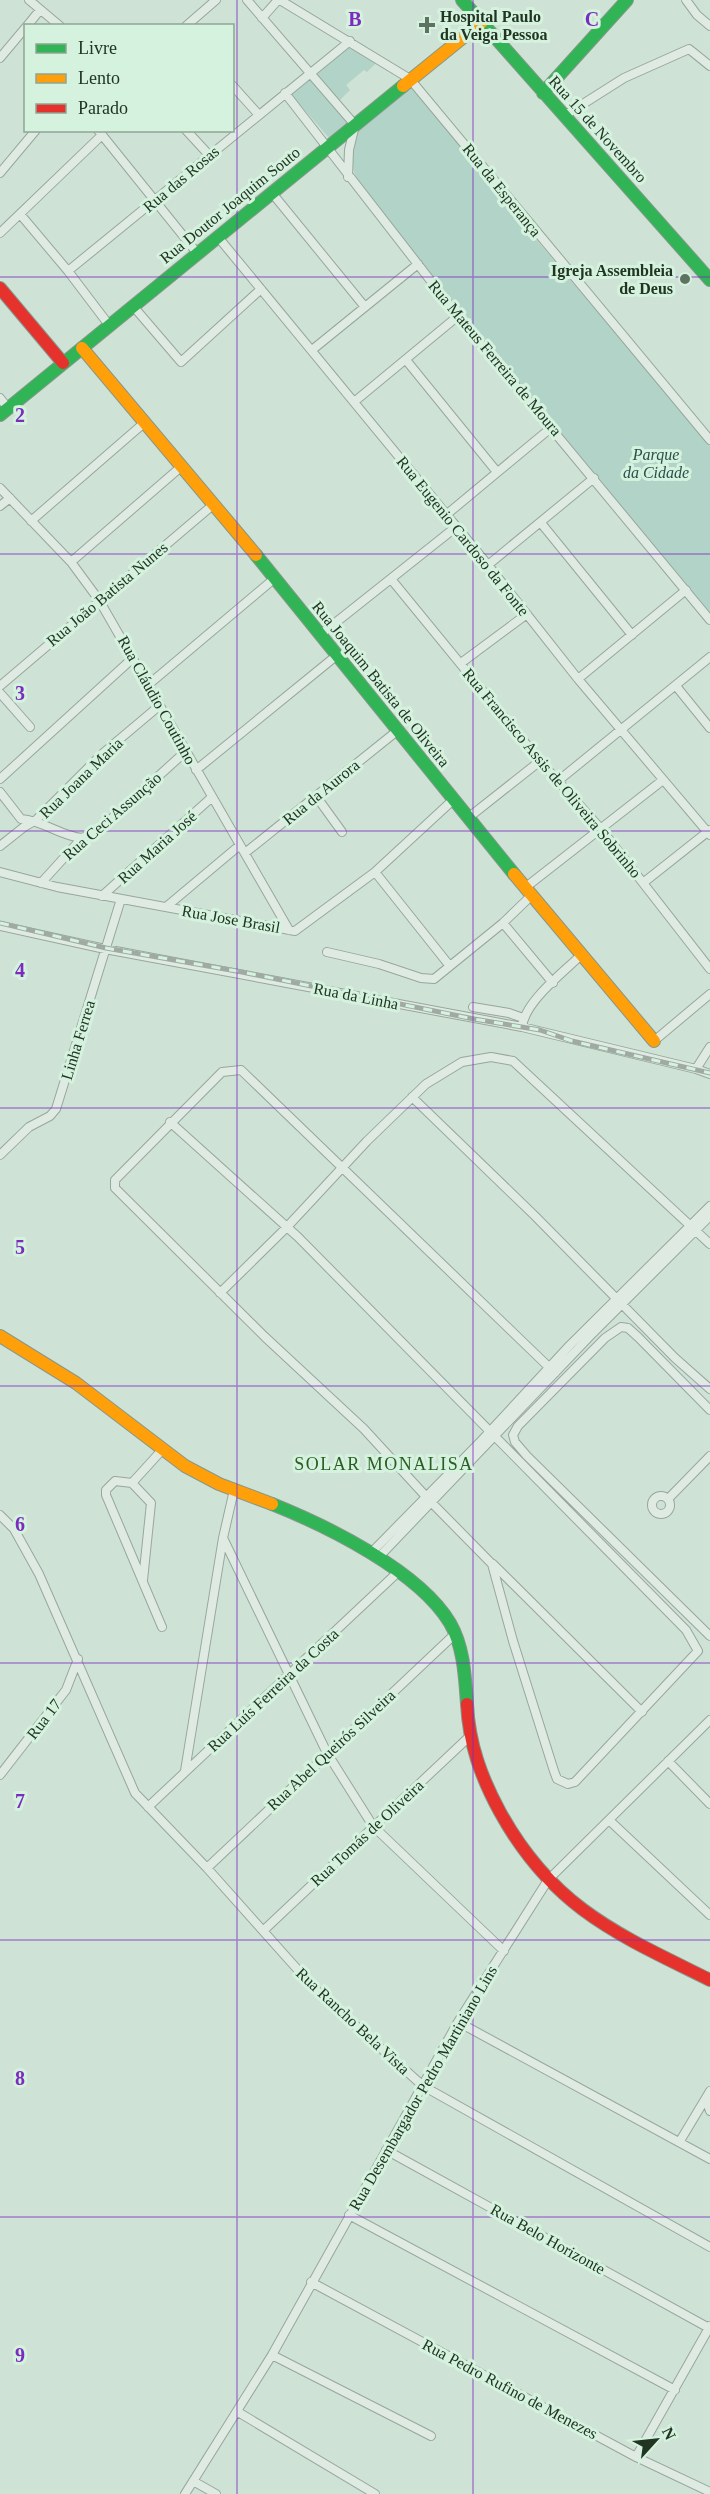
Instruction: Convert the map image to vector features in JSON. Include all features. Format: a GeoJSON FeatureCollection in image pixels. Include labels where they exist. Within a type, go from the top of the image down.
{"type":"FeatureCollection","features":[{"type":"Feature","properties":{"kind":"street"},"geometry":{"type":"LineString","coordinates":[[28,0],[58,24]]}},
{"type":"Feature","properties":{"kind":"street"},"geometry":{"type":"LineString","coordinates":[[188,24],[216,0]]}},
{"type":"Feature","properties":{"kind":"street"},"geometry":{"type":"LineString","coordinates":[[247,0],[356,125],[349,150],[348,177]]}},
{"type":"Feature","properties":{"kind":"street"},"geometry":{"type":"LineString","coordinates":[[262,18],[279,0]]}},
{"type":"Feature","properties":{"kind":"street","name":"Rua da Esperança"},"geometry":{"type":"LineString","coordinates":[[279,0],[410,79],[710,440]]}},
{"type":"Feature","properties":{"kind":"street","name":"Rua 15 de Novembro"},"geometry":{"type":"LineString","coordinates":[[462,0],[710,280]]}},
{"type":"Feature","properties":{"kind":"street"},"geometry":{"type":"LineString","coordinates":[[543,93],[627,0]]}},
{"type":"Feature","properties":{"kind":"street"},"geometry":{"type":"LineString","coordinates":[[686,0],[697,15],[710,26]]}},
{"type":"Feature","properties":{"kind":"street"},"geometry":{"type":"LineString","coordinates":[[28,24],[40,10]]}},
{"type":"Feature","properties":{"kind":"street","name":"Rua Doutor Joaquim Souto"},"geometry":{"type":"LineString","coordinates":[[3,407],[82,348],[482,22]]}},
{"type":"Feature","properties":{"kind":"street"},"geometry":{"type":"LineString","coordinates":[[0,58],[24,28]]}},
{"type":"Feature","properties":{"kind":"street","name":"Rua das Rosas"},"geometry":{"type":"LineString","coordinates":[[68,271],[350,41]]}},
{"type":"Feature","properties":{"kind":"street"},"geometry":{"type":"LineString","coordinates":[[564,116],[624,78],[689,49],[710,66]]}},
{"type":"Feature","properties":{"kind":"street"},"geometry":{"type":"LineString","coordinates":[[234,87],[259,116]]}},
{"type":"Feature","properties":{"kind":"street","name":"Rua Mateus Ferreira de Moura"},"geometry":{"type":"LineString","coordinates":[[285,93],[458,316],[710,620]]}},
{"type":"Feature","properties":{"kind":"street"},"geometry":{"type":"LineString","coordinates":[[0,173],[34,132]]}},
{"type":"Feature","properties":{"kind":"street"},"geometry":{"type":"LineString","coordinates":[[188,132],[209,155]]}},
{"type":"Feature","properties":{"kind":"street"},"geometry":{"type":"LineString","coordinates":[[0,233],[100,133],[197,253]]}},
{"type":"Feature","properties":{"kind":"street"},"geometry":{"type":"LineString","coordinates":[[272,193],[365,307]]}},
{"type":"Feature","properties":{"kind":"street"},"geometry":{"type":"LineString","coordinates":[[21,214],[109,325]]}},
{"type":"Feature","properties":{"kind":"street","name":"Rua Eugenio Cardoso da Fonte"},"geometry":{"type":"LineString","coordinates":[[218,237],[488,565],[578,679],[709,832]]}},
{"type":"Feature","properties":{"kind":"street"},"geometry":{"type":"LineString","coordinates":[[312,350],[418,264]]}},
{"type":"Feature","properties":{"kind":"street"},"geometry":{"type":"LineString","coordinates":[[0,288],[63,363]]}},
{"type":"Feature","properties":{"kind":"street"},"geometry":{"type":"LineString","coordinates":[[133,306],[180,361],[184,360],[261,290]]}},
{"type":"Feature","properties":{"kind":"street"},"geometry":{"type":"LineString","coordinates":[[354,402],[458,316]]}},
{"type":"Feature","properties":{"kind":"street","name":"Rua Joaquim Batista de Oliveira"},"geometry":{"type":"LineString","coordinates":[[82,348],[214,504],[453,800],[654,1041]]}},
{"type":"Feature","properties":{"kind":"street"},"geometry":{"type":"LineString","coordinates":[[406,360],[497,472]]}},
{"type":"Feature","properties":{"kind":"street"},"geometry":{"type":"LineString","coordinates":[[31,521],[144,423]]}},
{"type":"Feature","properties":{"kind":"street"},"geometry":{"type":"LineString","coordinates":[[446,515],[552,427]]}},
{"type":"Feature","properties":{"kind":"street"},"geometry":{"type":"LineString","coordinates":[[71,562],[182,466]]}},
{"type":"Feature","properties":{"kind":"street"},"geometry":{"type":"LineString","coordinates":[[488,565],[594,478]]}},
{"type":"Feature","properties":{"kind":"street","name":"Rua Cláudio Coutinho"},"geometry":{"type":"LineString","coordinates":[[0,488],[71,562],[99,600],[289,930]]}},
{"type":"Feature","properties":{"kind":"street"},"geometry":{"type":"LineString","coordinates":[[0,506],[10,498]]}},
{"type":"Feature","properties":{"kind":"street","name":"Rua João Batista Nunes"},"geometry":{"type":"LineString","coordinates":[[0,686],[214,504]]}},
{"type":"Feature","properties":{"kind":"street"},"geometry":{"type":"LineString","coordinates":[[541,523],[632,635]]}},
{"type":"Feature","properties":{"kind":"street"},"geometry":{"type":"LineString","coordinates":[[320,635],[456,527]]}},
{"type":"Feature","properties":{"kind":"street"},"geometry":{"type":"LineString","coordinates":[[148,685],[275,578]]}},
{"type":"Feature","properties":{"kind":"street","name":"Rua Francisco Assis de Oliveira Sobrinho"},"geometry":{"type":"LineString","coordinates":[[391,579],[540,761],[601,830],[710,969]]}},
{"type":"Feature","properties":{"kind":"street"},"geometry":{"type":"LineString","coordinates":[[578,679],[686,590]]}},
{"type":"Feature","properties":{"kind":"street"},"geometry":{"type":"LineString","coordinates":[[461,663],[527,614]]}},
{"type":"Feature","properties":{"kind":"street"},"geometry":{"type":"LineString","coordinates":[[196,770],[336,656]]}},
{"type":"Feature","properties":{"kind":"street"},"geometry":{"type":"LineString","coordinates":[[558,781],[710,657]]}},
{"type":"Feature","properties":{"kind":"street"},"geometry":{"type":"LineString","coordinates":[[0,779],[133,658]]}},
{"type":"Feature","properties":{"kind":"street"},"geometry":{"type":"LineString","coordinates":[[676,686],[710,728]]}},
{"type":"Feature","properties":{"kind":"street"},"geometry":{"type":"LineString","coordinates":[[0,693],[30,727]]}},
{"type":"Feature","properties":{"kind":"street","name":"Rua Joana Maria"},"geometry":{"type":"LineString","coordinates":[[0,846],[36,820],[95,761],[159,706]]}},
{"type":"Feature","properties":{"kind":"street","name":"Rua da Aurora"},"geometry":{"type":"LineString","coordinates":[[245,853],[397,731]]}},
{"type":"Feature","properties":{"kind":"street","name":"Rua Ceci Assunção"},"geometry":{"type":"LineString","coordinates":[[41,883],[82,838],[98,831],[185,752]]}},
{"type":"Feature","properties":{"kind":"street"},"geometry":{"type":"LineString","coordinates":[[468,818],[540,761]]}},
{"type":"Feature","properties":{"kind":"street"},"geometry":{"type":"LineString","coordinates":[[327,952],[380,963],[429,980],[439,976],[503,923],[529,891],[663,780]]}},
{"type":"Feature","properties":{"kind":"street"},"geometry":{"type":"LineString","coordinates":[[0,792],[21,819],[36,820],[73,838],[82,838]]}},
{"type":"Feature","properties":{"kind":"street"},"geometry":{"type":"LineString","coordinates":[[316,796],[342,832]]}},
{"type":"Feature","properties":{"kind":"street","name":"Rua Maria José"},"geometry":{"type":"LineString","coordinates":[[102,896],[212,798]]}},
{"type":"Feature","properties":{"kind":"street","name":"Rua Jose Brasil"},"geometry":{"type":"LineString","coordinates":[[0,872],[120,900],[299,930],[375,872],[453,800]]}},
{"type":"Feature","properties":{"kind":"street"},"geometry":{"type":"LineString","coordinates":[[643,883],[709,832]]}},
{"type":"Feature","properties":{"kind":"street"},"geometry":{"type":"LineString","coordinates":[[166,907],[240,844]]}},
{"type":"Feature","properties":{"kind":"street"},"geometry":{"type":"LineString","coordinates":[[375,872],[450,965]]}},
{"type":"Feature","properties":{"kind":"street","name":"Linha Ferrea"},"geometry":{"type":"LineString","coordinates":[[0,1155],[29,1127],[50,1116],[56,1109],[120,900]]}},
{"type":"Feature","properties":{"kind":"street"},"geometry":{"type":"LineString","coordinates":[[503,923],[553,982]]}},
{"type":"Feature","properties":{"kind":"street","name":"Rua da Linha"},"geometry":{"type":"LineString","coordinates":[[0,926],[105,949],[523,1022],[710,1074]]}},
{"type":"Feature","properties":{"kind":"street"},"geometry":{"type":"LineString","coordinates":[[473,1007],[500,1011],[523,1022],[534,1002],[581,956]]}},
{"type":"Feature","properties":{"kind":"street"},"geometry":{"type":"LineString","coordinates":[[654,1041],[710,994]]}},
{"type":"Feature","properties":{"kind":"street"},"geometry":{"type":"LineString","coordinates":[[696,1069],[710,1047]]}},
{"type":"Feature","properties":{"kind":"street"},"geometry":{"type":"LineString","coordinates":[[220,1293],[426,1084],[462,1062],[491,1057],[513,1061],[710,1244]]}},
{"type":"Feature","properties":{"kind":"street"},"geometry":{"type":"LineString","coordinates":[[552,1371],[241,1070],[222,1072],[115,1180],[115,1188],[220,1293],[364,1429],[492,1564],[642,1712]]}},
{"type":"Feature","properties":{"kind":"street"},"geometry":{"type":"LineString","coordinates":[[412,1097],[535,1216],[675,1358],[710,1389]]}},
{"type":"Feature","properties":{"kind":"street"},"geometry":{"type":"LineString","coordinates":[[171,1122],[287,1227],[374,1312],[491,1434],[686,1630],[698,1651],[575,1782],[568,1784],[557,1779],[513,1641],[492,1564]]}},
{"type":"Feature","properties":{"kind":"street"},"geometry":{"type":"LineString","coordinates":[[694,1228],[710,1206]]}},
{"type":"Feature","properties":{"kind":"street"},"geometry":{"type":"LineString","coordinates":[[373,1557],[620,1301],[694,1228],[710,1216]]}},
{"type":"Feature","properties":{"kind":"street"},"geometry":{"type":"LineString","coordinates":[[710,1410],[638,1337],[628,1328],[621,1327],[605,1338],[518,1426],[513,1435],[515,1442],[527,1456],[710,1636]]}},
{"type":"Feature","properties":{"kind":"street"},"geometry":{"type":"LineString","coordinates":[[0,1336],[60,1372],[162,1450],[201,1475],[314,1523],[397,1573],[441,1611],[456,1633],[460,1649],[470,1736],[483,1778],[512,1832],[548,1880],[571,1902],[612,1930],[710,1980]]}},
{"type":"Feature","properties":{"kind":"street"},"geometry":{"type":"LineString","coordinates":[[132,1483],[162,1450]]}},
{"type":"Feature","properties":{"kind":"street"},"geometry":{"type":"LineString","coordinates":[[668,1499],[710,1456]]}},
{"type":"Feature","properties":{"kind":"street"},"geometry":{"type":"LineString","coordinates":[[143,1580],[152,1503],[132,1483],[115,1481],[109,1485],[106,1495],[162,1627]]}},
{"type":"Feature","properties":{"kind":"street"},"geometry":{"type":"LineString","coordinates":[[185,1771],[223,1538],[234,1490]]}},
{"type":"Feature","properties":{"kind":"street","name":"Rua Rancho Bela Vista"},"geometry":{"type":"LineString","coordinates":[[0,1515],[14,1529],[39,1574],[78,1659],[130,1784],[148,1807],[264,1930],[315,1989],[423,2086],[710,2247]]}},
{"type":"Feature","properties":{"kind":"street"},"geometry":{"type":"LineString","coordinates":[[223,1538],[327,1753],[373,1826],[504,1951]]}},
{"type":"Feature","properties":{"kind":"street","name":"Rua Luís Ferreira da Costa"},"geometry":{"type":"LineString","coordinates":[[148,1807],[397,1573]]}},
{"type":"Feature","properties":{"kind":"street","name":"Rua Abel Queirós Silveira"},"geometry":{"type":"LineString","coordinates":[[207,1868],[456,1633]]}},
{"type":"Feature","properties":{"kind":"street","name":"Rua 17"},"geometry":{"type":"LineString","coordinates":[[0,1774],[60,1698],[78,1659]]}},
{"type":"Feature","properties":{"kind":"street","name":"Rua Desembargador Pedro Martiniano Lins"},"geometry":{"type":"LineString","coordinates":[[185,2494],[272,2355],[458,2022],[548,1880],[710,1720]]}},
{"type":"Feature","properties":{"kind":"street","name":"Rua Tomás de Oliveira"},"geometry":{"type":"LineString","coordinates":[[264,1930],[470,1736]]}},
{"type":"Feature","properties":{"kind":"street"},"geometry":{"type":"LineString","coordinates":[[668,1761],[710,1804]]}},
{"type":"Feature","properties":{"kind":"street"},"geometry":{"type":"LineString","coordinates":[[609,1820],[710,1916]]}},
{"type":"Feature","properties":{"kind":"street"},"geometry":{"type":"LineString","coordinates":[[458,2022],[710,2158]]}},
{"type":"Feature","properties":{"kind":"street"},"geometry":{"type":"LineString","coordinates":[[680,2141],[708,2095]]}},
{"type":"Feature","properties":{"kind":"street"},"geometry":{"type":"LineString","coordinates":[[708,2095],[710,2111]]}},
{"type":"Feature","properties":{"kind":"street","name":"Rua Belo Horizonte"},"geometry":{"type":"LineString","coordinates":[[387,2150],[709,2327]]}},
{"type":"Feature","properties":{"kind":"street"},"geometry":{"type":"LineString","coordinates":[[349,2215],[675,2390]]}},
{"type":"Feature","properties":{"kind":"street","name":"Rua Pedro Rufino de Menezes"},"geometry":{"type":"LineString","coordinates":[[312,2282],[636,2457],[710,2492]]}},
{"type":"Feature","properties":{"kind":"street"},"geometry":{"type":"LineString","coordinates":[[636,2457],[709,2327]]}},
{"type":"Feature","properties":{"kind":"street"},"geometry":{"type":"LineString","coordinates":[[272,2355],[431,2436]]}},
{"type":"Feature","properties":{"kind":"street"},"geometry":{"type":"LineString","coordinates":[[238,2412],[375,2494]]}},
{"type":"Feature","properties":{"kind":"street"},"geometry":{"type":"LineString","coordinates":[[193,2481],[216,2494]]}},
{"type":"Feature","properties":{"kind":"green space"},"geometry":{"type":"Polygon","coordinates":[[[349,47],[376,63],[367,72],[364,70],[346,85],[350,90],[340,100],[316,75],[349,47]]]}},
{"type":"Feature","properties":{"kind":"green space"},"geometry":{"type":"Polygon","coordinates":[[[310,77],[348,122],[329,138],[291,94],[310,77]]]}},
{"type":"Feature","properties":{"kind":"green space","name":"Parque da Cidade"},"geometry":{"type":"Polygon","coordinates":[[[411,84],[507,205],[710,445],[710,613],[467,321],[357,179],[350,147],[355,131],[411,84]]]}},
{"type":"Feature","properties":{"kind":"railway"},"geometry":{"type":"LineString","coordinates":[[0,923],[106,948],[540,1030],[572,1041],[710,1073]]}},
{"type":"Feature","properties":{"kind":"traffic: fast"},"geometry":{"type":"LineString","coordinates":[[462,0],[710,280]]}},
{"type":"Feature","properties":{"kind":"traffic: fast"},"geometry":{"type":"LineString","coordinates":[[543,93],[627,0]]}},
{"type":"Feature","properties":{"kind":"traffic: fast"},"geometry":{"type":"LineString","coordinates":[[0,415],[403,86]]}},
{"type":"Feature","properties":{"kind":"traffic: fast"},"geometry":{"type":"LineString","coordinates":[[256,555],[514,874]]}},
{"type":"Feature","properties":{"kind":"traffic: fast"},"geometry":{"type":"LineString","coordinates":[[272,1504],[319,1525],[370,1552],[395,1568],[436,1604],[455,1632],[463,1662],[467,1704]]}},
{"type":"Feature","properties":{"kind":"traffic: slow"},"geometry":{"type":"LineString","coordinates":[[403,86],[482,22]]}},
{"type":"Feature","properties":{"kind":"traffic: slow"},"geometry":{"type":"LineString","coordinates":[[82,348],[256,555]]}},
{"type":"Feature","properties":{"kind":"traffic: slow"},"geometry":{"type":"LineString","coordinates":[[514,874],[654,1041]]}},
{"type":"Feature","properties":{"kind":"traffic: slow"},"geometry":{"type":"LineString","coordinates":[[0,1336],[76,1383],[185,1466],[219,1484],[272,1504]]}},
{"type":"Feature","properties":{"kind":"traffic: jam"},"geometry":{"type":"LineString","coordinates":[[0,288],[63,363]]}},
{"type":"Feature","properties":{"kind":"traffic: jam"},"geometry":{"type":"LineString","coordinates":[[467,1704],[473,1747],[487,1786],[520,1845],[542,1872],[590,1915],[645,1948],[710,1980]]}},
{"type":"Feature","properties":{"kind":"place","name":"Hospital Paulo da Veiga Pessoa"},"geometry":{"type":"Point","coordinates":[427,25]}},
{"type":"Feature","properties":{"kind":"place","name":"Igreja Assembleia de Deus"},"geometry":{"type":"Point","coordinates":[685,279]}},
{"type":"Feature","properties":{"kind":"district","name":"SOLAR MONALISA"},"geometry":{"type":"Point","coordinates":[384,1464]}}]}
